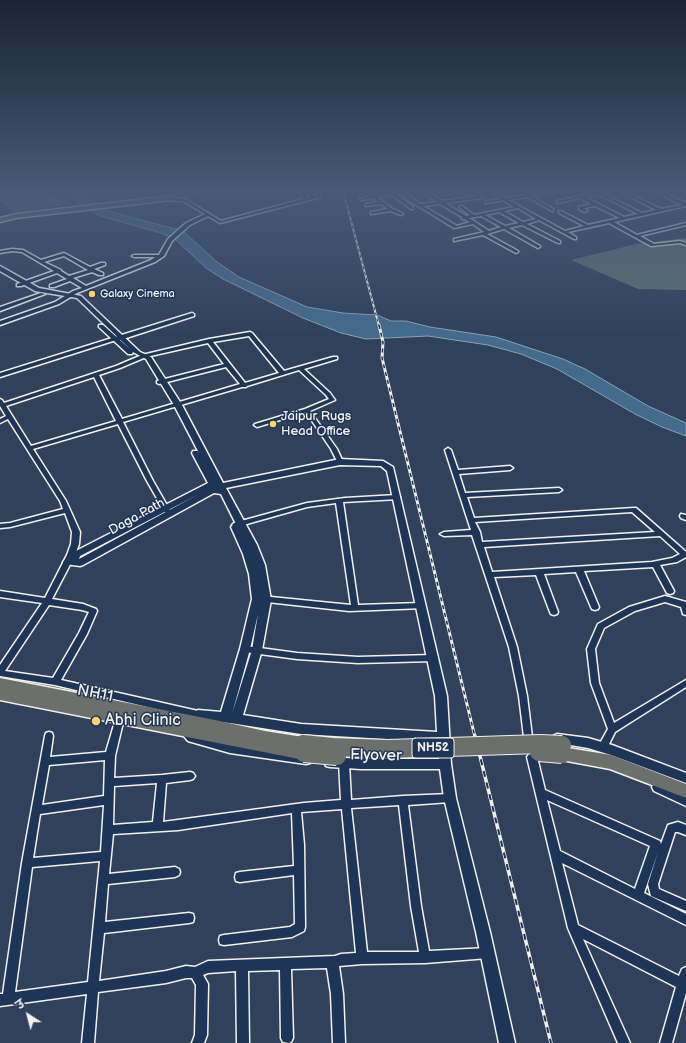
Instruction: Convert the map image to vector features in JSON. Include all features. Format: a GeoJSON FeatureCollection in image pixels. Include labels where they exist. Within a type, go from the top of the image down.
{"type":"FeatureCollection","features":[{"type":"Feature","properties":{"kind":"highway","name":"NH52"},"geometry":{"type":"LineString","coordinates":[[0,684],[190,722]]}},
{"type":"Feature","properties":{"kind":"highway","name":"NH11"},"geometry":{"type":"LineString","coordinates":[[0,694],[120,718],[190,722]]}},
{"type":"Feature","properties":{"kind":"highway","name":"Flyover"},"geometry":{"type":"LineString","coordinates":[[190,722],[334,756],[388,757],[544,752],[562,754],[611,762],[686,791]]}},
{"type":"Feature","properties":{"kind":"highway","name":"Flyover"},"geometry":{"type":"LineString","coordinates":[[303,748],[333,747],[387,749],[541,744],[562,745],[612,754],[686,783]]}},
{"type":"Feature","properties":{"kind":"street"},"geometry":{"type":"LineString","coordinates":[[0,323],[57,304],[86,288],[146,265],[161,256],[170,240]]}},
{"type":"Feature","properties":{"kind":"street"},"geometry":{"type":"LineString","coordinates":[[496,240],[516,252]]}},
{"type":"Feature","properties":{"kind":"street"},"geometry":{"type":"LineString","coordinates":[[525,240],[538,247]]}},
{"type":"Feature","properties":{"kind":"street"},"geometry":{"type":"LineString","coordinates":[[554,240],[558,242]]}},
{"type":"Feature","properties":{"kind":"street"},"geometry":{"type":"LineString","coordinates":[[643,240],[653,245],[680,242],[686,244]]}},
{"type":"Feature","properties":{"kind":"street"},"geometry":{"type":"LineString","coordinates":[[0,252],[12,250],[23,251],[86,288]]}},
{"type":"Feature","properties":{"kind":"street"},"geometry":{"type":"LineString","coordinates":[[41,261],[64,254],[101,274]]}},
{"type":"Feature","properties":{"kind":"street"},"geometry":{"type":"LineString","coordinates":[[134,256],[161,256]]}},
{"type":"Feature","properties":{"kind":"street"},"geometry":{"type":"LineString","coordinates":[[52,286],[103,264]]}},
{"type":"Feature","properties":{"kind":"street"},"geometry":{"type":"LineString","coordinates":[[0,268],[34,292],[79,297],[128,351],[142,356],[161,381],[238,524],[262,599],[257,650],[230,718]]}},
{"type":"Feature","properties":{"kind":"street"},"geometry":{"type":"LineString","coordinates":[[22,284],[59,271]]}},
{"type":"Feature","properties":{"kind":"street"},"geometry":{"type":"LineString","coordinates":[[0,274],[37,290],[70,296]]}},
{"type":"Feature","properties":{"kind":"street"},"geometry":{"type":"LineString","coordinates":[[0,309],[42,294]]}},
{"type":"Feature","properties":{"kind":"street"},"geometry":{"type":"LineString","coordinates":[[0,375],[192,315]]}},
{"type":"Feature","properties":{"kind":"street"},"geometry":{"type":"LineString","coordinates":[[283,374],[250,334],[209,341],[142,356],[118,367],[2,403],[63,501],[76,532],[71,562],[47,602],[0,672],[55,682],[190,722],[230,718],[301,729],[444,737]]}},
{"type":"Feature","properties":{"kind":"street"},"geometry":{"type":"LineString","coordinates":[[209,341],[244,386]]}},
{"type":"Feature","properties":{"kind":"street"},"geometry":{"type":"LineString","coordinates":[[30,448],[335,358]]}},
{"type":"Feature","properties":{"kind":"street"},"geometry":{"type":"LineString","coordinates":[[161,381],[227,365]]}},
{"type":"Feature","properties":{"kind":"street"},"geometry":{"type":"LineString","coordinates":[[257,425],[307,410],[332,400],[328,394],[300,368]]}},
{"type":"Feature","properties":{"kind":"street"},"geometry":{"type":"LineString","coordinates":[[96,374],[119,422],[167,511]]}},
{"type":"Feature","properties":{"kind":"street"},"geometry":{"type":"LineString","coordinates":[[307,410],[334,448],[340,462]]}},
{"type":"Feature","properties":{"kind":"street"},"geometry":{"type":"LineString","coordinates":[[0,421],[10,416]]}},
{"type":"Feature","properties":{"kind":"street"},"geometry":{"type":"LineString","coordinates":[[448,450],[481,545],[513,647],[523,696],[532,757],[573,928],[624,1043]]}},
{"type":"Feature","properties":{"kind":"street","name":"Daga Path"},"geometry":{"type":"LineString","coordinates":[[71,562],[80,562],[167,511],[217,485],[340,462],[383,464],[389,467],[391,471],[397,497]]}},
{"type":"Feature","properties":{"kind":"street"},"geometry":{"type":"LineString","coordinates":[[456,472],[510,468]]}},
{"type":"Feature","properties":{"kind":"street"},"geometry":{"type":"LineString","coordinates":[[464,495],[559,490]]}},
{"type":"Feature","properties":{"kind":"street"},"geometry":{"type":"LineString","coordinates":[[238,524],[307,505],[397,497],[440,696],[445,764],[450,798],[488,953],[507,1043]]}},
{"type":"Feature","properties":{"kind":"street"},"geometry":{"type":"LineString","coordinates":[[340,501],[355,608]]}},
{"type":"Feature","properties":{"kind":"street"},"geometry":{"type":"LineString","coordinates":[[0,526],[10,525],[67,510]]}},
{"type":"Feature","properties":{"kind":"street"},"geometry":{"type":"LineString","coordinates":[[472,520],[634,510],[686,554],[674,560],[655,563],[490,575]]}},
{"type":"Feature","properties":{"kind":"street"},"geometry":{"type":"LineString","coordinates":[[444,534],[476,532]]}},
{"type":"Feature","properties":{"kind":"street"},"geometry":{"type":"LineString","coordinates":[[481,545],[661,534]]}},
{"type":"Feature","properties":{"kind":"street"},"geometry":{"type":"LineString","coordinates":[[655,563],[670,591]]}},
{"type":"Feature","properties":{"kind":"street"},"geometry":{"type":"LineString","coordinates":[[579,569],[595,607]]}},
{"type":"Feature","properties":{"kind":"street"},"geometry":{"type":"LineString","coordinates":[[539,572],[554,612]]}},
{"type":"Feature","properties":{"kind":"street"},"geometry":{"type":"LineString","coordinates":[[0,594],[83,607],[93,611],[83,634],[55,682]]}},
{"type":"Feature","properties":{"kind":"street"},"geometry":{"type":"LineString","coordinates":[[262,599],[355,608],[421,606]]}},
{"type":"Feature","properties":{"kind":"street"},"geometry":{"type":"LineString","coordinates":[[230,718],[245,649],[262,599]]}},
{"type":"Feature","properties":{"kind":"street"},"geometry":{"type":"LineString","coordinates":[[612,729],[595,683],[591,649],[601,626],[632,610],[666,599],[686,607]]}},
{"type":"Feature","properties":{"kind":"street"},"geometry":{"type":"LineString","coordinates":[[245,649],[297,656],[358,660],[433,658]]}},
{"type":"Feature","properties":{"kind":"street"},"geometry":{"type":"LineString","coordinates":[[603,747],[612,729],[686,684]]}},
{"type":"Feature","properties":{"kind":"street"},"geometry":{"type":"LineString","coordinates":[[88,1043],[108,830],[110,756],[120,718]]}},
{"type":"Feature","properties":{"kind":"street"},"geometry":{"type":"LineString","coordinates":[[190,722],[192,738],[230,748],[291,758],[344,763],[445,764]]}},
{"type":"Feature","properties":{"kind":"street"},"geometry":{"type":"LineString","coordinates":[[49,736],[4,999],[166,977],[186,972],[195,973],[208,967],[285,965],[336,962],[341,960],[362,958],[425,957],[488,953]]}},
{"type":"Feature","properties":{"kind":"street"},"geometry":{"type":"LineString","coordinates":[[528,737],[556,738],[588,743],[603,747],[686,778]]}},
{"type":"Feature","properties":{"kind":"street"},"geometry":{"type":"LineString","coordinates":[[556,738],[560,758]]}},
{"type":"Feature","properties":{"kind":"street"},"geometry":{"type":"LineString","coordinates":[[44,761],[110,756]]}},
{"type":"Feature","properties":{"kind":"street"},"geometry":{"type":"LineString","coordinates":[[532,757],[560,758],[610,768],[686,800]]}},
{"type":"Feature","properties":{"kind":"street"},"geometry":{"type":"LineString","coordinates":[[344,763],[346,804],[362,958]]}},
{"type":"Feature","properties":{"kind":"street"},"geometry":{"type":"LineString","coordinates":[[109,782],[190,776]]}},
{"type":"Feature","properties":{"kind":"street"},"geometry":{"type":"LineString","coordinates":[[158,826],[162,779]]}},
{"type":"Feature","properties":{"kind":"street"},"geometry":{"type":"LineString","coordinates":[[541,794],[656,844],[638,896]]}},
{"type":"Feature","properties":{"kind":"street"},"geometry":{"type":"LineString","coordinates":[[108,830],[158,826],[296,808],[450,798]]}},
{"type":"Feature","properties":{"kind":"street"},"geometry":{"type":"LineString","coordinates":[[36,810],[109,800]]}},
{"type":"Feature","properties":{"kind":"street"},"geometry":{"type":"LineString","coordinates":[[403,800],[416,906],[425,957]]}},
{"type":"Feature","properties":{"kind":"street"},"geometry":{"type":"LineString","coordinates":[[224,940],[292,932],[300,926],[296,808]]}},
{"type":"Feature","properties":{"kind":"street"},"geometry":{"type":"LineString","coordinates":[[686,830],[678,827],[671,828],[653,884],[655,892],[686,906]]}},
{"type":"Feature","properties":{"kind":"street"},"geometry":{"type":"LineString","coordinates":[[555,854],[686,920]]}},
{"type":"Feature","properties":{"kind":"street"},"geometry":{"type":"LineString","coordinates":[[27,863],[106,856]]}},
{"type":"Feature","properties":{"kind":"street"},"geometry":{"type":"LineString","coordinates":[[240,876],[299,870]]}},
{"type":"Feature","properties":{"kind":"street"},"geometry":{"type":"LineString","coordinates":[[104,879],[175,872]]}},
{"type":"Feature","properties":{"kind":"street"},"geometry":{"type":"LineString","coordinates":[[99,928],[188,918]]}},
{"type":"Feature","properties":{"kind":"street"},"geometry":{"type":"LineString","coordinates":[[573,928],[684,979],[666,1043]]}},
{"type":"Feature","properties":{"kind":"street"},"geometry":{"type":"LineString","coordinates":[[336,962],[333,968],[337,994],[339,1043]]}},
{"type":"Feature","properties":{"kind":"street"},"geometry":{"type":"LineString","coordinates":[[285,965],[287,1038]]}},
{"type":"Feature","properties":{"kind":"street"},"geometry":{"type":"LineString","coordinates":[[242,966],[243,1043]]}},
{"type":"Feature","properties":{"kind":"street"},"geometry":{"type":"LineString","coordinates":[[195,973],[202,984],[201,1035],[198,1043]]}},
{"type":"Feature","properties":{"kind":"green space"},"geometry":{"type":"Polygon","coordinates":[[[672,240],[686,240],[686,290],[638,289],[571,260],[636,244],[672,240]]]}},
{"type":"Feature","properties":{"kind":"water"},"geometry":{"type":"Polygon","coordinates":[[[176,240],[193,240],[217,262],[239,277],[307,307],[343,313],[377,315],[391,321],[406,321],[430,327],[496,337],[563,359],[585,369],[648,406],[686,423],[686,436],[662,427],[635,414],[557,369],[521,354],[488,345],[428,336],[366,339],[341,333],[303,318],[223,279],[206,268],[176,240]]]}},
{"type":"Feature","properties":{"kind":"railway"},"geometry":{"type":"LineString","coordinates":[[356,240],[379,326]]}},
{"type":"Feature","properties":{"kind":"railway"},"geometry":{"type":"LineString","coordinates":[[379,325],[383,342],[382,358],[475,737]]}},
{"type":"Feature","properties":{"kind":"railway"},"geometry":{"type":"LineString","coordinates":[[475,736],[551,1043]]}},
{"type":"Feature","properties":{"kind":"place","name":"Galaxy Cinema"},"geometry":{"type":"Point","coordinates":[92,294]}},
{"type":"Feature","properties":{"kind":"place","name":"Jaipur Rugs Head Office"},"geometry":{"type":"Point","coordinates":[273,424]}},
{"type":"Feature","properties":{"kind":"place","name":"Abhi Clinic"},"geometry":{"type":"Point","coordinates":[96,721]}}]}
